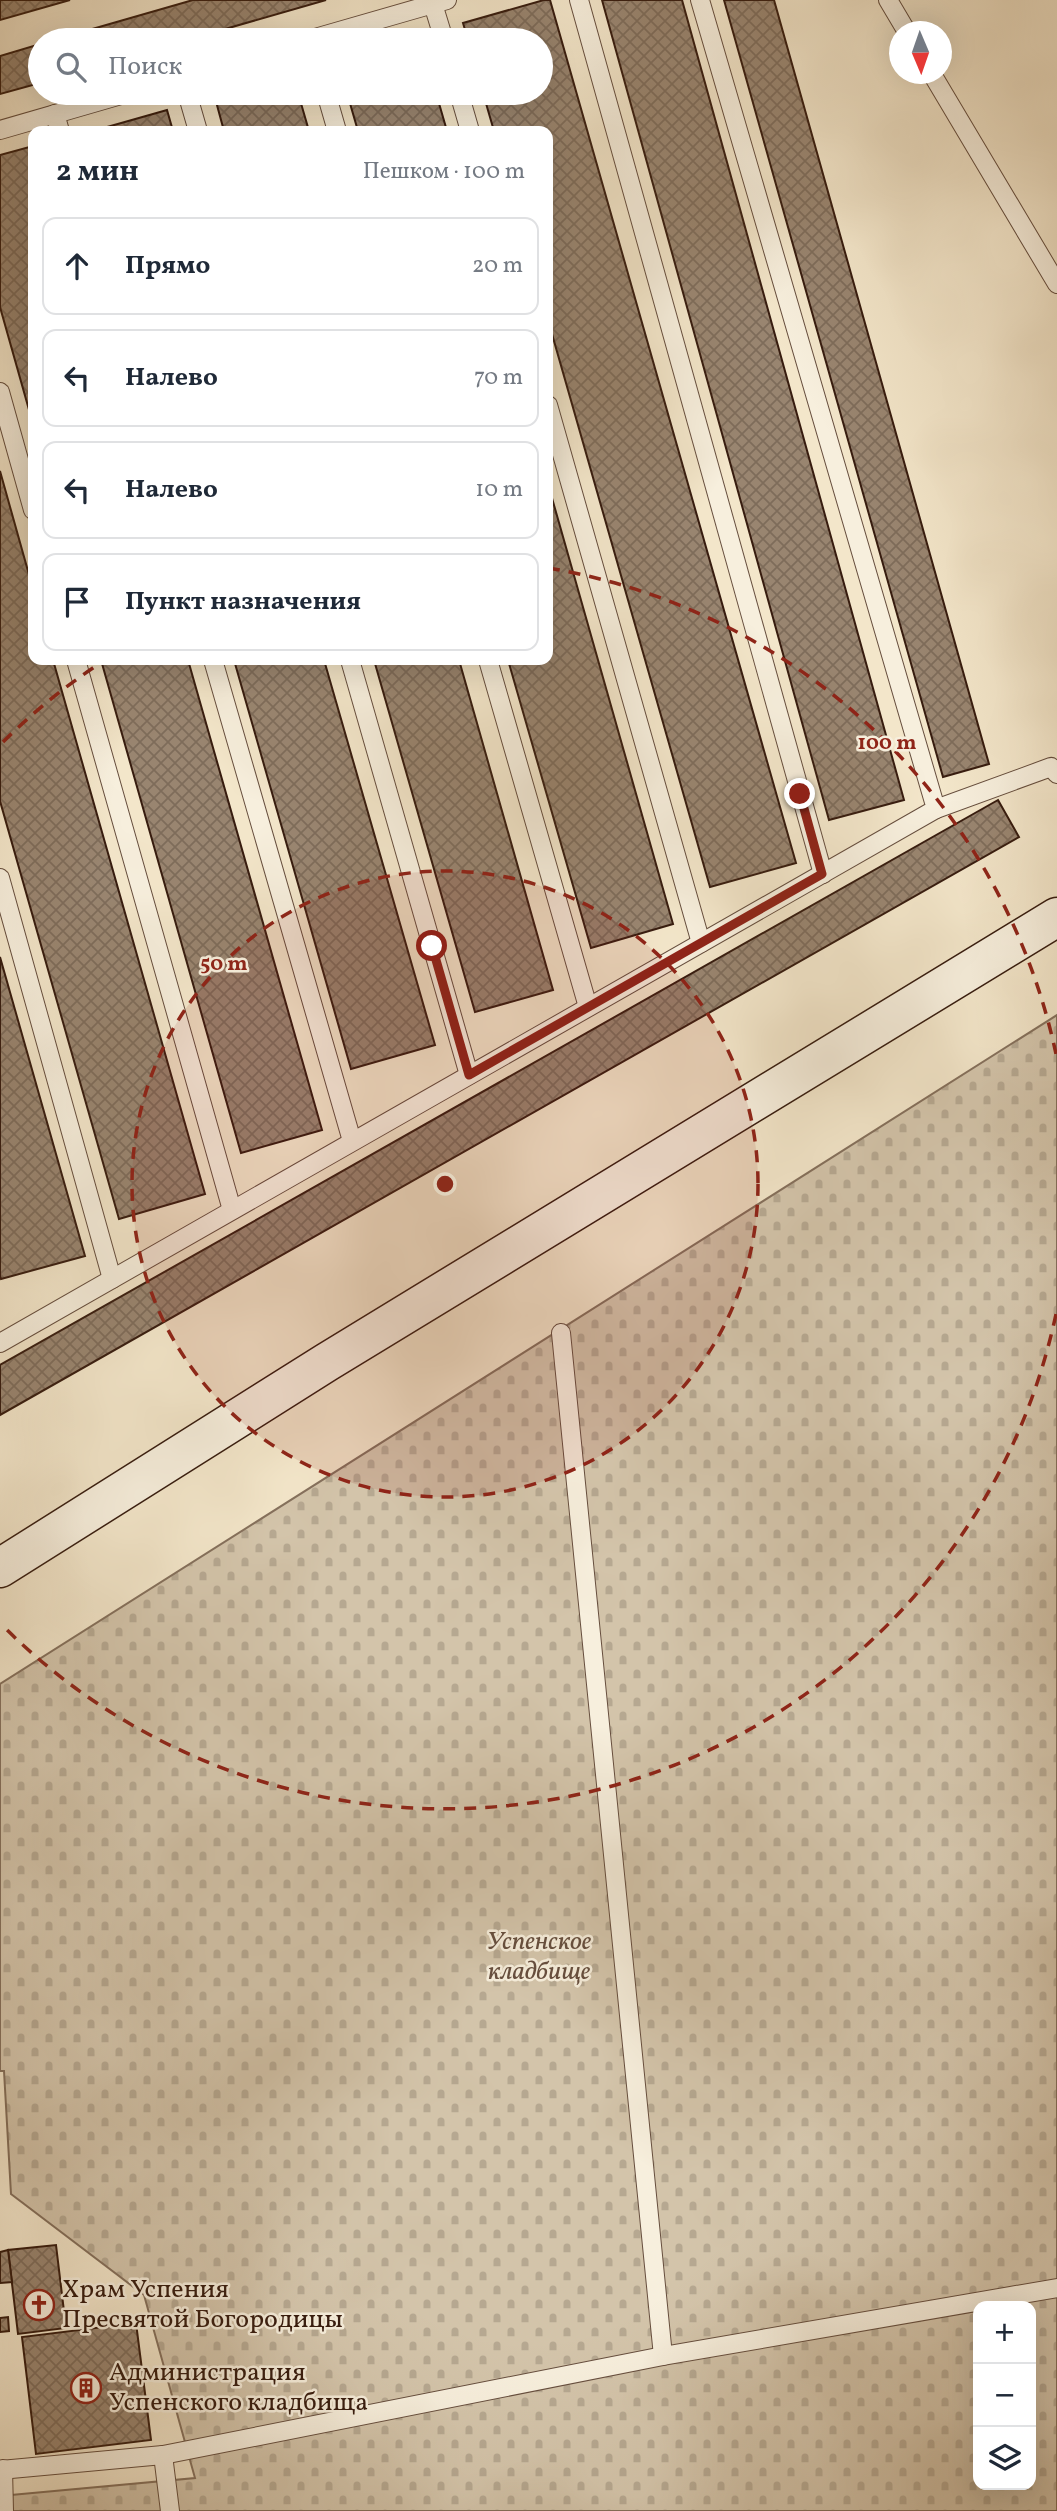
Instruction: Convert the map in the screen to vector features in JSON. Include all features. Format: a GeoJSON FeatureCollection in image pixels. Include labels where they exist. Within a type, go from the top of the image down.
{"type":"FeatureCollection","features":[{"type":"Feature","properties":{"kind":"main road"},"geometry":{"type":"LineString","coordinates":[[0,1568],[327,1362],[1057,917]]}},
{"type":"Feature","properties":{"kind":"lane"},"geometry":{"type":"LineString","coordinates":[[579,0],[822,874]]}},
{"type":"Feature","properties":{"kind":"lane"},"geometry":{"type":"LineString","coordinates":[[700,0],[936,809]]}},
{"type":"Feature","properties":{"kind":"lane"},"geometry":{"type":"LineString","coordinates":[[888,0],[900,21]]}},
{"type":"Feature","properties":{"kind":"lane"},"geometry":{"type":"LineString","coordinates":[[351,28],[440,2],[443,28]]}},
{"type":"Feature","properties":{"kind":"lane"},"geometry":{"type":"LineString","coordinates":[[938,84],[1057,284]]}},
{"type":"Feature","properties":{"kind":"lane"},"geometry":{"type":"LineString","coordinates":[[33,126],[58,123],[100,105]]}},
{"type":"Feature","properties":{"kind":"lane"},"geometry":{"type":"LineString","coordinates":[[190,105],[197,126]]}},
{"type":"Feature","properties":{"kind":"lane"},"geometry":{"type":"LineString","coordinates":[[329,105],[336,126]]}},
{"type":"Feature","properties":{"kind":"lane"},"geometry":{"type":"LineString","coordinates":[[462,105],[469,126]]}},
{"type":"Feature","properties":{"kind":"lane"},"geometry":{"type":"LineString","coordinates":[[0,130],[28,127]]}},
{"type":"Feature","properties":{"kind":"lane"},"geometry":{"type":"LineString","coordinates":[[0,392],[28,492]]}},
{"type":"Feature","properties":{"kind":"lane"},"geometry":{"type":"LineString","coordinates":[[553,423],[701,943]]}},
{"type":"Feature","properties":{"kind":"lane"},"geometry":{"type":"LineString","coordinates":[[77,665],[232,1210]]}},
{"type":"Feature","properties":{"kind":"lane"},"geometry":{"type":"LineString","coordinates":[[214,665],[352,1141]]}},
{"type":"Feature","properties":{"kind":"lane"},"geometry":{"type":"LineString","coordinates":[[350,665],[469,1075]]}},
{"type":"Feature","properties":{"kind":"lane"},"geometry":{"type":"LineString","coordinates":[[489,665],[588,1007]]}},
{"type":"Feature","properties":{"kind":"lane"},"geometry":{"type":"LineString","coordinates":[[0,1343],[936,809],[1051,767],[1057,774]]}},
{"type":"Feature","properties":{"kind":"lane"},"geometry":{"type":"LineString","coordinates":[[0,878],[112,1279]]}},
{"type":"Feature","properties":{"kind":"lane"},"geometry":{"type":"LineString","coordinates":[[561,1333],[663,2356]]}},
{"type":"Feature","properties":{"kind":"lane"},"geometry":{"type":"LineString","coordinates":[[4,2511],[1,2470],[163,2455],[663,2356],[1057,2288]]}},
{"type":"Feature","properties":{"kind":"lane"},"geometry":{"type":"LineString","coordinates":[[163,2455],[170,2511]]}},
{"type":"Feature","properties":{"kind":"green space","name":"Успенское кладбище"},"geometry":{"type":"Polygon","coordinates":[[[1057,1015],[1057,2511],[0,2511],[0,2496],[195,2478],[144,2295],[11,2194],[4,2071],[0,2071],[0,1684],[1057,1015]]]}},
{"type":"Feature","properties":{"kind":"building"},"geometry":{"type":"Polygon","coordinates":[[[0,0],[70,0],[0,20],[0,0]]]}},
{"type":"Feature","properties":{"kind":"building"},"geometry":{"type":"Polygon","coordinates":[[[193,0],[326,0],[229,28],[96,28],[193,0]]]}},
{"type":"Feature","properties":{"kind":"building"},"geometry":{"type":"Polygon","coordinates":[[[550,0],[796,863],[710,887],[553,338],[553,126],[493,126],[486,105],[553,105],[553,28],[464,28],[463,23],[550,0]]]}},
{"type":"Feature","properties":{"kind":"building"},"geometry":{"type":"Polygon","coordinates":[[[602,0],[682,0],[904,800],[829,820],[602,0]]]}},
{"type":"Feature","properties":{"kind":"building"},"geometry":{"type":"Polygon","coordinates":[[[724,0],[774,0],[989,764],[943,777],[724,0]]]}},
{"type":"Feature","properties":{"kind":"building"},"geometry":{"type":"Polygon","coordinates":[[[28,48],[28,86],[0,94],[0,56],[28,48]]]}},
{"type":"Feature","properties":{"kind":"building"},"geometry":{"type":"Polygon","coordinates":[[[217,105],[301,105],[308,126],[223,126],[217,105]]]}},
{"type":"Feature","properties":{"kind":"building"},"geometry":{"type":"Polygon","coordinates":[[[350,105],[439,105],[446,126],[357,126],[350,105]]]}},
{"type":"Feature","properties":{"kind":"building"},"geometry":{"type":"Polygon","coordinates":[[[167,110],[172,126],[111,126],[167,110]]]}},
{"type":"Feature","properties":{"kind":"building"},"geometry":{"type":"Polygon","coordinates":[[[28,147],[28,406],[0,307],[0,155],[28,147]]]}},
{"type":"Feature","properties":{"kind":"building"},"geometry":{"type":"Polygon","coordinates":[[[0,471],[28,571],[28,665],[54,665],[205,1194],[119,1219],[0,801],[0,471]]]}},
{"type":"Feature","properties":{"kind":"building"},"geometry":{"type":"Polygon","coordinates":[[[553,502],[673,924],[591,948],[509,665],[553,665],[553,502]]]}},
{"type":"Feature","properties":{"kind":"building"},"geometry":{"type":"Polygon","coordinates":[[[102,665],[189,665],[322,1130],[241,1153],[102,665]]]}},
{"type":"Feature","properties":{"kind":"building"},"geometry":{"type":"Polygon","coordinates":[[[235,665],[325,665],[435,1045],[351,1069],[235,665]]]}},
{"type":"Feature","properties":{"kind":"building"},"geometry":{"type":"Polygon","coordinates":[[[375,665],[460,665],[553,990],[475,1012],[375,665]]]}},
{"type":"Feature","properties":{"kind":"building"},"geometry":{"type":"Polygon","coordinates":[[[998,800],[1019,837],[0,1415],[0,1365],[998,800]]]}},
{"type":"Feature","properties":{"kind":"building"},"geometry":{"type":"Polygon","coordinates":[[[0,957],[85,1256],[1,1279],[0,1276],[0,957]]]}},
{"type":"Feature","properties":{"kind":"building","name":"Храм Успения Пресвятой Богородицы"},"geometry":{"type":"Polygon","coordinates":[[[56,2245],[66,2328],[18,2334],[8,2250],[56,2245]]]}},
{"type":"Feature","properties":{"kind":"building"},"geometry":{"type":"Polygon","coordinates":[[[8,2250],[12,2282],[0,2283],[0,2252],[8,2250]]]}},
{"type":"Feature","properties":{"kind":"building"},"geometry":{"type":"Polygon","coordinates":[[[8,2317],[9,2331],[0,2332],[0,2318],[8,2317]]]}},
{"type":"Feature","properties":{"kind":"building","name":"Администрация Успенского кладбища"},"geometry":{"type":"Polygon","coordinates":[[[136,2323],[151,2440],[36,2454],[22,2337],[136,2323]]]}},
{"type":"Feature","properties":{"kind":"place","name":"Храм Успения Пресвятой Богородицы"},"geometry":{"type":"Point","coordinates":[39,2305]}},
{"type":"Feature","properties":{"kind":"place","name":"Администрация Успенского кладбища"},"geometry":{"type":"Point","coordinates":[86,2388]}},
{"type":"Feature","properties":{"kind":"route"},"geometry":{"type":"LineString","coordinates":[[432,946],[469,1075],[822,874],[800,794]]}}]}
